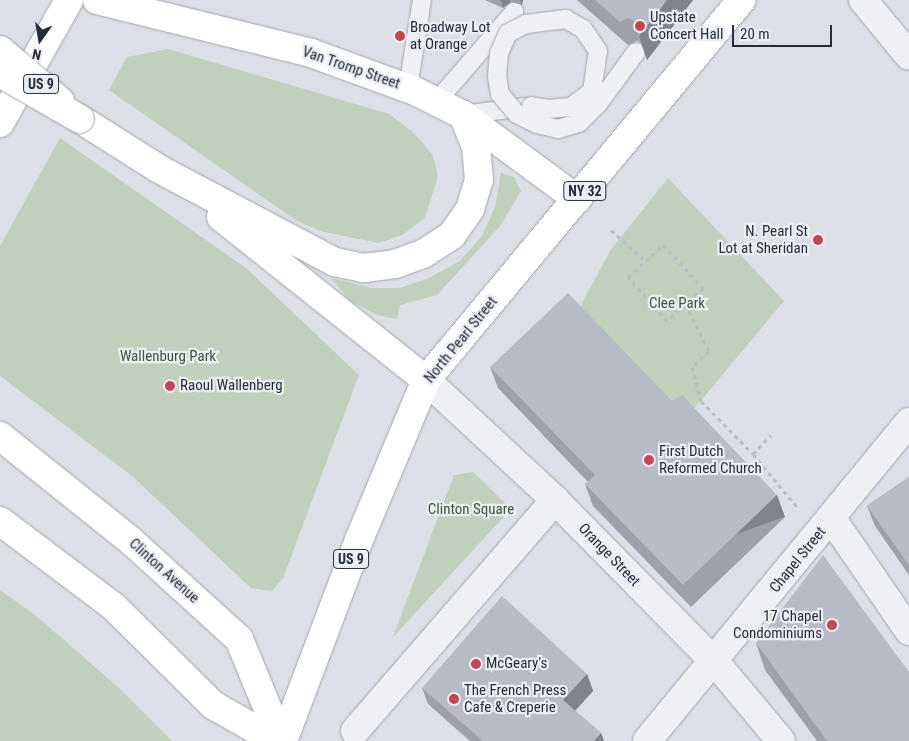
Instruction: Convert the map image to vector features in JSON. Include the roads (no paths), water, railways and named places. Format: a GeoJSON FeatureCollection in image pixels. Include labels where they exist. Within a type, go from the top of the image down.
{"type":"FeatureCollection","features":[{"type":"Feature","properties":{"kind":"main road","name":"US 9"},"geometry":{"type":"LineString","coordinates":[[0,123],[69,0]]}},
{"type":"Feature","properties":{"kind":"main road","name":"Van Tromp Street"},"geometry":{"type":"LineString","coordinates":[[97,0],[311,53],[408,88],[463,114],[577,200]]}},
{"type":"Feature","properties":{"kind":"main road","name":"North Pearl Street"},"geometry":{"type":"LineString","coordinates":[[282,741],[358,540],[426,380],[742,0]]}},
{"type":"Feature","properties":{"kind":"main road","name":"US 9"},"geometry":{"type":"LineString","coordinates":[[0,50],[80,119],[159,169],[426,380]]}},
{"type":"Feature","properties":{"kind":"main road"},"geometry":{"type":"LineString","coordinates":[[0,74],[80,119]]}},
{"type":"Feature","properties":{"kind":"main road"},"geometry":{"type":"LineString","coordinates":[[159,169],[335,262],[364,268],[395,264],[423,254],[452,234],[470,209],[479,180],[476,147],[463,114]]}},
{"type":"Feature","properties":{"kind":"main road","name":"Clinton Avenue"},"geometry":{"type":"LineString","coordinates":[[0,436],[130,540],[239,639],[282,741]]}},
{"type":"Feature","properties":{"kind":"main road"},"geometry":{"type":"LineString","coordinates":[[0,521],[113,606],[213,705],[276,741]]}},
{"type":"Feature","properties":{"kind":"street"},"geometry":{"type":"LineString","coordinates":[[863,0],[909,56]]}},
{"type":"Feature","properties":{"kind":"street","name":"Orange Street"},"geometry":{"type":"LineString","coordinates":[[426,380],[555,500],[715,662],[781,741]]}},
{"type":"Feature","properties":{"kind":"street","name":"Chapel Street"},"geometry":{"type":"LineString","coordinates":[[647,741],[715,662],[909,422]]}},
{"type":"Feature","properties":{"kind":"street"},"geometry":{"type":"LineString","coordinates":[[355,731],[555,500]]}},
{"type":"Feature","properties":{"kind":"street"},"geometry":{"type":"LineString","coordinates":[[832,519],[909,631]]}},
{"type":"Feature","properties":{"kind":"lane"},"geometry":{"type":"LineString","coordinates":[[408,88],[422,0]]}},
{"type":"Feature","properties":{"kind":"lane"},"geometry":{"type":"LineString","coordinates":[[437,101],[514,12]]}},
{"type":"Feature","properties":{"kind":"lane"},"geometry":{"type":"LineString","coordinates":[[463,114],[531,106],[548,109],[571,107],[592,91],[598,51],[583,29],[566,19],[546,19],[514,30],[508,33],[499,53],[500,94],[517,114],[537,124],[558,129],[579,123],[598,104],[636,52]]}},
{"type":"Feature","properties":{"kind":"place","name":"Upstate Concert Hall"},"geometry":{"type":"Point","coordinates":[640,26]}},
{"type":"Feature","properties":{"kind":"place","name":"Broadway Lot at Orange"},"geometry":{"type":"Point","coordinates":[400,36]}},
{"type":"Feature","properties":{"kind":"place","name":"N. Pearl St Lot at Sheridan"},"geometry":{"type":"Point","coordinates":[818,240]}},
{"type":"Feature","properties":{"kind":"place","name":"Raoul Wallenberg"},"geometry":{"type":"Point","coordinates":[170,386]}},
{"type":"Feature","properties":{"kind":"place","name":"First Dutch Reformed Church"},"geometry":{"type":"Point","coordinates":[649,460]}},
{"type":"Feature","properties":{"kind":"place","name":"17 Chapel Condominiums"},"geometry":{"type":"Point","coordinates":[832,625]}},
{"type":"Feature","properties":{"kind":"place","name":"McGeary's"},"geometry":{"type":"Point","coordinates":[476,664]}},
{"type":"Feature","properties":{"kind":"place","name":"The French Press Cafe & Creperie"},"geometry":{"type":"Point","coordinates":[454,699]}},
{"type":"Feature","properties":{"kind":"park label","name":"Clee Park"},"geometry":{"type":"Point","coordinates":[677,304]}},
{"type":"Feature","properties":{"kind":"park label","name":"Wallenburg Park"},"geometry":{"type":"Point","coordinates":[168,357]}},
{"type":"Feature","properties":{"kind":"park label","name":"Clinton Square"},"geometry":{"type":"Point","coordinates":[471,510]}}]}
